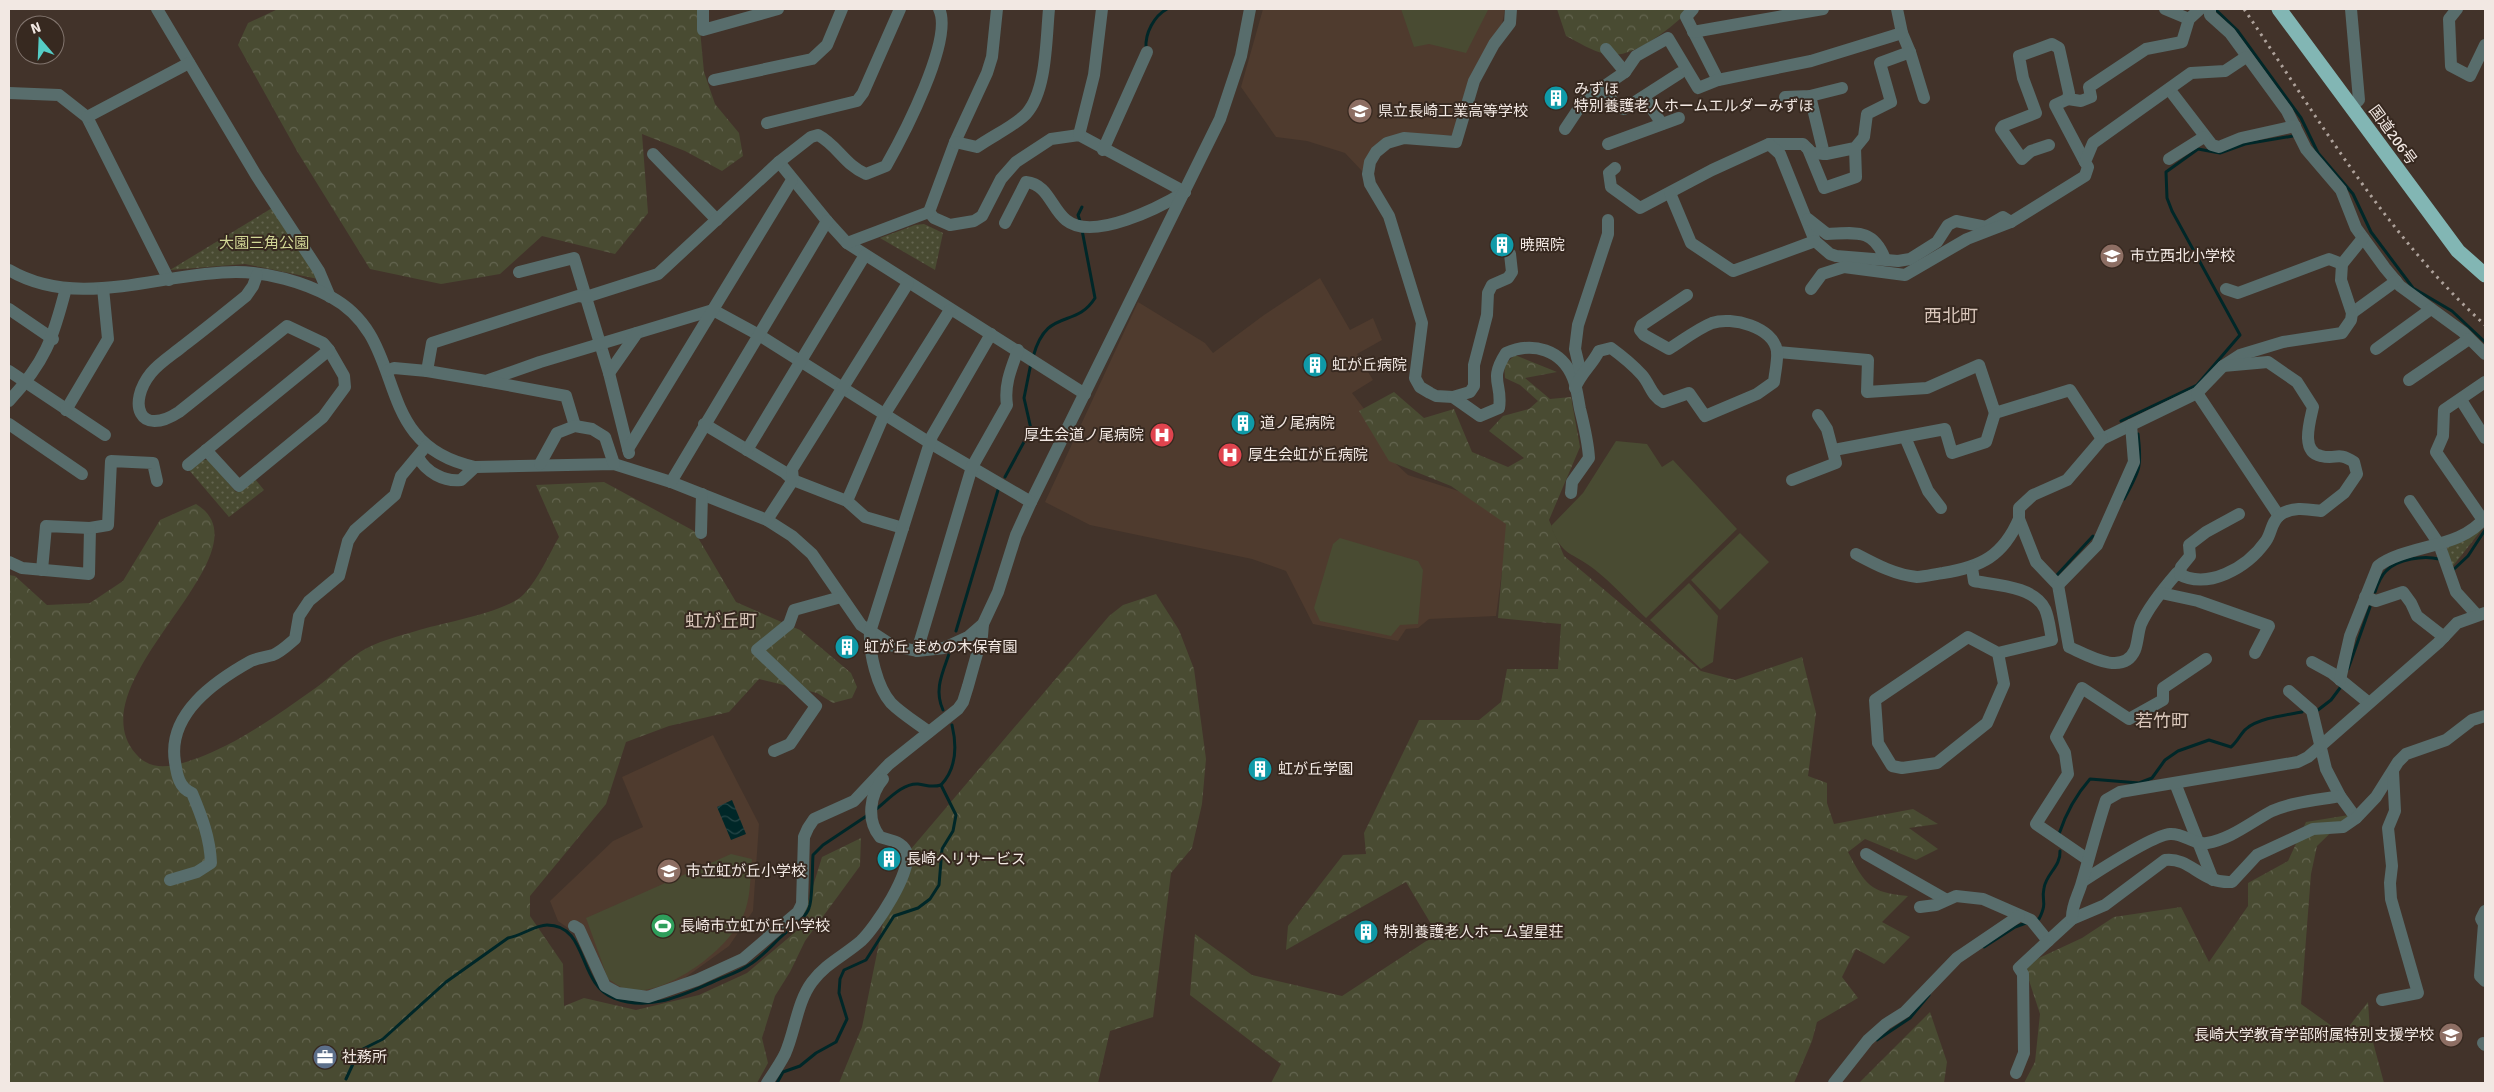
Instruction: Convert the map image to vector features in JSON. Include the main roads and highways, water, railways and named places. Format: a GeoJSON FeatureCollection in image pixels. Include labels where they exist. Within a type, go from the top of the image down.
{"type":"FeatureCollection","features":[{"type":"Feature","properties":{"kind":"highway","name":"国道206号"},"geometry":{"type":"LineString","coordinates":[[2279,9],[2458,250],[2485,275]]}},
{"type":"Feature","properties":{"kind":"water"},"geometry":{"type":"Polygon","coordinates":[[[732,800],[746,834],[731,840],[717,807],[732,800]]]}},
{"type":"Feature","properties":{"kind":"waterway"},"geometry":{"type":"LineString","coordinates":[[1146,48],[1147,37],[1154,20],[1167,9]]}},
{"type":"Feature","properties":{"kind":"waterway"},"geometry":{"type":"LineString","coordinates":[[2215,9],[2237,30],[2301,118],[2318,153],[2353,194],[2371,232],[2413,288],[2452,311],[2485,342]]}},
{"type":"Feature","properties":{"kind":"waterway"},"geometry":{"type":"LineString","coordinates":[[2121,421],[2197,385],[2240,335],[2172,211],[2167,198],[2166,172],[2198,149],[2220,153],[2245,144],[2293,136]]}},
{"type":"Feature","properties":{"kind":"waterway"},"geometry":{"type":"LineString","coordinates":[[1080,221],[1078,215],[1082,207]]}},
{"type":"Feature","properties":{"kind":"waterway"},"geometry":{"type":"LineString","coordinates":[[1033,357],[1039,341],[1053,324],[1079,314],[1095,298],[1082,230]]}},
{"type":"Feature","properties":{"kind":"waterway"},"geometry":{"type":"LineString","coordinates":[[1005,477],[1031,429],[1024,398],[1031,363]]}},
{"type":"Feature","properties":{"kind":"waterway"},"geometry":{"type":"LineString","coordinates":[[2124,499],[2137,474],[2140,461],[2138,434]]}},
{"type":"Feature","properties":{"kind":"waterway"},"geometry":{"type":"LineString","coordinates":[[956,631],[998,490]]}},
{"type":"Feature","properties":{"kind":"waterway"},"geometry":{"type":"LineString","coordinates":[[2453,570],[2468,556],[2485,530]]}},
{"type":"Feature","properties":{"kind":"waterway"},"geometry":{"type":"LineString","coordinates":[[2057,575],[2093,536]]}},
{"type":"Feature","properties":{"kind":"waterway"},"geometry":{"type":"LineString","coordinates":[[2375,592],[2384,573],[2391,567],[2411,559],[2439,559]]}},
{"type":"Feature","properties":{"kind":"waterway"},"geometry":{"type":"LineString","coordinates":[[2348,669],[2370,607]]}},
{"type":"Feature","properties":{"kind":"waterway"},"geometry":{"type":"LineString","coordinates":[[943,710],[940,703],[939,689],[949,654]]}},
{"type":"Feature","properties":{"kind":"waterway"},"geometry":{"type":"LineString","coordinates":[[2318,710],[2331,700],[2340,688]]}},
{"type":"Feature","properties":{"kind":"waterway"},"geometry":{"type":"LineString","coordinates":[[2059,834],[2072,805],[2090,779],[2139,783],[2152,778],[2165,760],[2178,751],[2209,740],[2231,747],[2251,725],[2302,712]]}},
{"type":"Feature","properties":{"kind":"waterway"},"geometry":{"type":"LineString","coordinates":[[777,1083],[783,1072],[800,1066],[816,1053],[836,1042],[847,1019],[839,993],[840,979],[844,970],[866,960],[894,916],[918,908],[930,899],[939,885],[942,849],[953,831],[956,815],[941,785],[950,772],[954,757],[952,725]]}},
{"type":"Feature","properties":{"kind":"waterway"},"geometry":{"type":"LineString","coordinates":[[875,810],[906,786],[912,784],[941,785]]}},
{"type":"Feature","properties":{"kind":"waterway"},"geometry":{"type":"LineString","coordinates":[[346,1079],[359,1051],[383,1039],[446,982],[508,938],[542,925],[560,928],[570,934],[577,944],[594,981],[602,991],[614,998],[627,1002],[640,1003],[666,1000],[741,970],[762,955],[802,919],[807,912],[811,897],[813,855],[823,845],[868,815]]}},
{"type":"Feature","properties":{"kind":"waterway"},"geometry":{"type":"LineString","coordinates":[[2034,920],[2039,919],[2042,913],[2045,883],[2056,866],[2060,851]]}},
{"type":"Feature","properties":{"kind":"waterway"},"geometry":{"type":"LineString","coordinates":[[1984,947],[2015,927],[2026,923]]}},
{"type":"Feature","properties":{"kind":"waterway"},"geometry":{"type":"LineString","coordinates":[[1877,1040],[1910,1018],[1929,995]]}},
{"type":"Feature","properties":{"kind":"railway"},"geometry":{"type":"LineString","coordinates":[[2244,9],[2327,133],[2385,215],[2416,253],[2485,325]]}},
{"type":"Feature","properties":{"kind":"place","name":"みずほ 特別養護老人ホームエルダーみずほ"},"geometry":{"type":"Point","coordinates":[1556,98]}},
{"type":"Feature","properties":{"kind":"place","name":"県立長崎工業高等学校"},"geometry":{"type":"Point","coordinates":[1360,111]}},
{"type":"Feature","properties":{"kind":"place","name":"暁照院"},"geometry":{"type":"Point","coordinates":[1502,245]}},
{"type":"Feature","properties":{"kind":"place","name":"市立西北小学校"},"geometry":{"type":"Point","coordinates":[2112,256]}},
{"type":"Feature","properties":{"kind":"place","name":"虹が丘病院"},"geometry":{"type":"Point","coordinates":[1315,365]}},
{"type":"Feature","properties":{"kind":"place","name":"道ノ尾病院"},"geometry":{"type":"Point","coordinates":[1243,423]}},
{"type":"Feature","properties":{"kind":"place","name":"厚生会道ノ尾病院"},"geometry":{"type":"Point","coordinates":[1162,435]}},
{"type":"Feature","properties":{"kind":"place","name":"厚生会虹が丘病院"},"geometry":{"type":"Point","coordinates":[1230,455]}},
{"type":"Feature","properties":{"kind":"place","name":"虹が丘 まめの木保育園"},"geometry":{"type":"Point","coordinates":[847,647]}},
{"type":"Feature","properties":{"kind":"place","name":"虹が丘学園"},"geometry":{"type":"Point","coordinates":[1260,769]}},
{"type":"Feature","properties":{"kind":"place","name":"長崎ヘリサービス"},"geometry":{"type":"Point","coordinates":[889,859]}},
{"type":"Feature","properties":{"kind":"place","name":"市立虹が丘小学校"},"geometry":{"type":"Point","coordinates":[669,871]}},
{"type":"Feature","properties":{"kind":"place","name":"長崎市立虹が丘小学校"},"geometry":{"type":"Point","coordinates":[663,926]}},
{"type":"Feature","properties":{"kind":"place","name":"特別養護老人ホーム望星荘"},"geometry":{"type":"Point","coordinates":[1366,932]}},
{"type":"Feature","properties":{"kind":"place","name":"長崎大学教育学部附属特別支援学校"},"geometry":{"type":"Point","coordinates":[2451,1035]}},
{"type":"Feature","properties":{"kind":"place","name":"社務所"},"geometry":{"type":"Point","coordinates":[325,1057]}},
{"type":"Feature","properties":{"kind":"district","name":"西北町"},"geometry":{"type":"Point","coordinates":[1951,316]}},
{"type":"Feature","properties":{"kind":"district","name":"虹が丘町"},"geometry":{"type":"Point","coordinates":[721,621]}},
{"type":"Feature","properties":{"kind":"district","name":"若竹町"},"geometry":{"type":"Point","coordinates":[2162,721]}},
{"type":"Feature","properties":{"kind":"park label","name":"大園三角公園"},"geometry":{"type":"Point","coordinates":[264,243]}}]}
